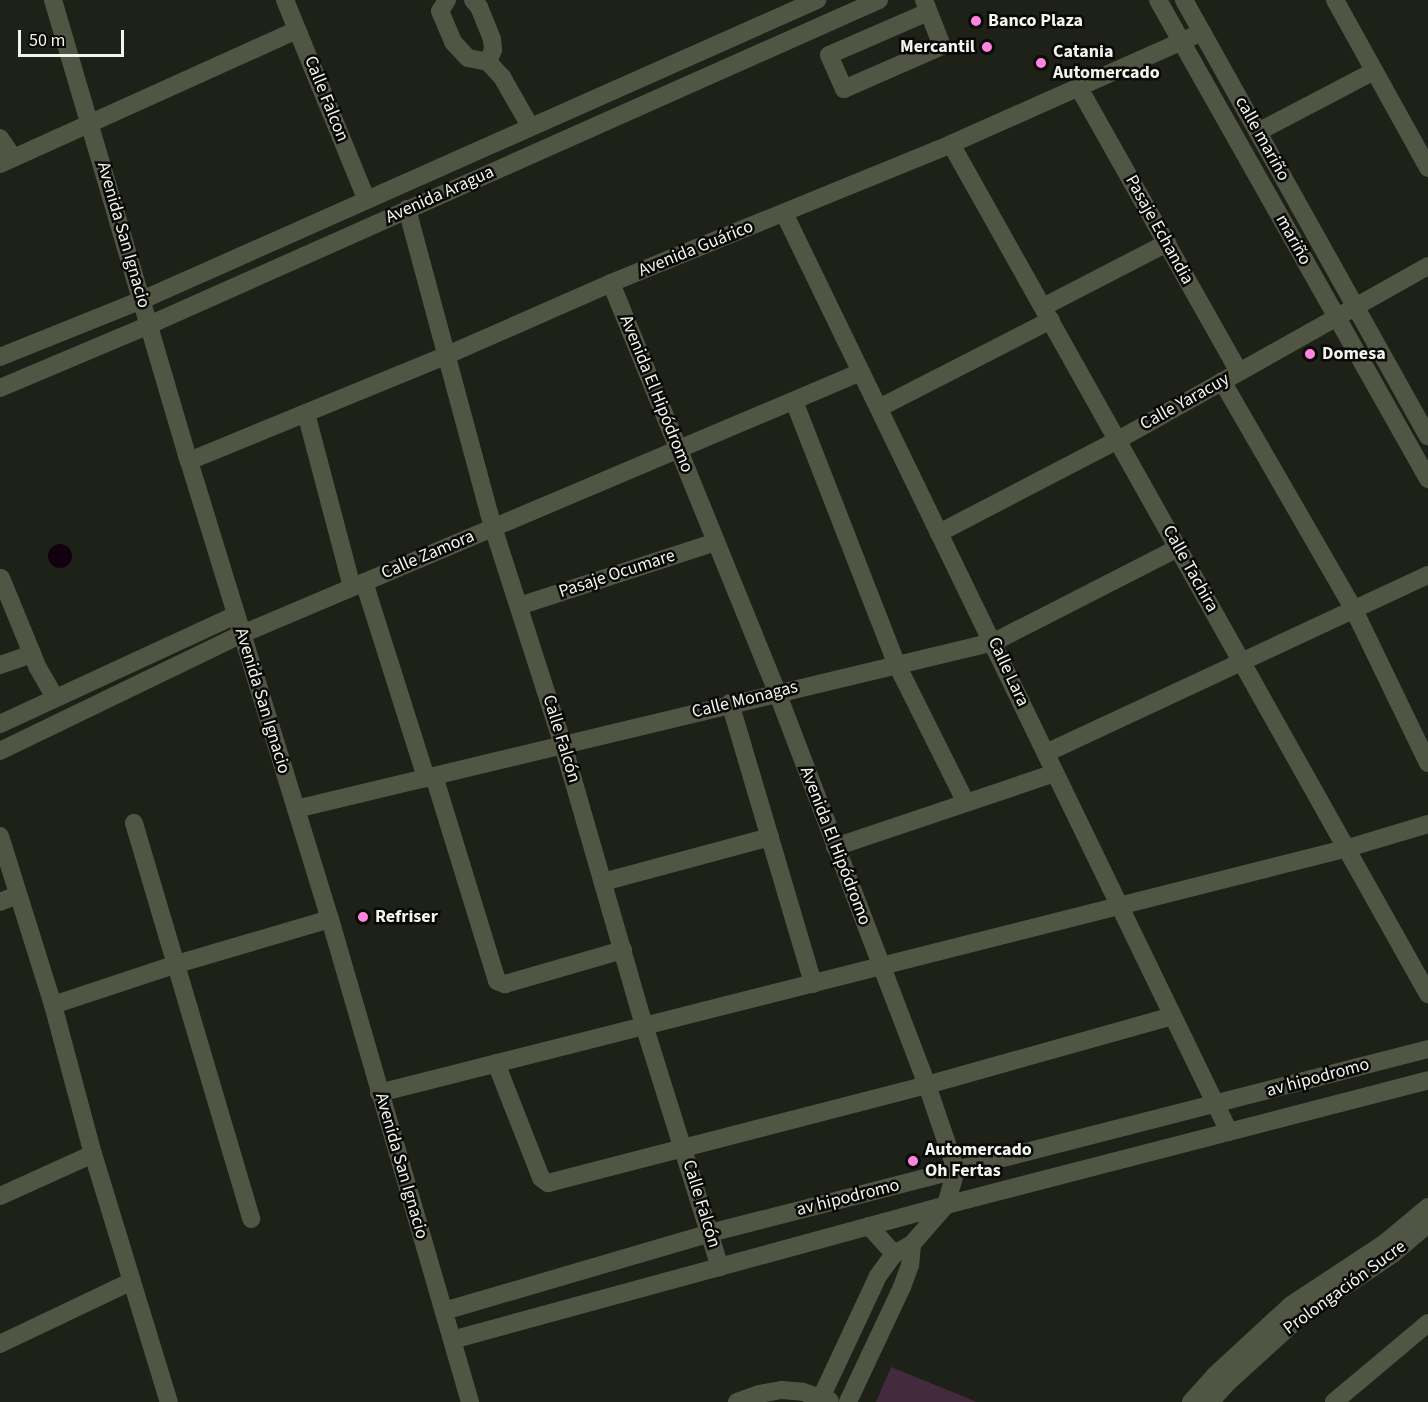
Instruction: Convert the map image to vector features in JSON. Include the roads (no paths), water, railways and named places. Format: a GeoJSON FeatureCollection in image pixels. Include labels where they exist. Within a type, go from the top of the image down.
{"type":"FeatureCollection","features":[{"type":"Feature","properties":{"kind":"street","name":"Avenida San Ignacio"},"geometry":{"type":"LineString","coordinates":[[53,0],[189,461],[330,920],[470,1402]]}},
{"type":"Feature","properties":{"kind":"street","name":"Calle Falcon"},"geometry":{"type":"LineString","coordinates":[[285,0],[366,198]]}},
{"type":"Feature","properties":{"kind":"street"},"geometry":{"type":"LineString","coordinates":[[447,0],[440,11],[453,42],[468,58],[488,62],[502,77],[530,126]]}},
{"type":"Feature","properties":{"kind":"street"},"geometry":{"type":"LineString","coordinates":[[473,0],[479,7],[492,40],[493,50],[488,62]]}},
{"type":"Feature","properties":{"kind":"street","name":"Avenida Aragua"},"geometry":{"type":"LineString","coordinates":[[0,357],[142,300],[366,198],[818,0]]}},
{"type":"Feature","properties":{"kind":"street","name":"Avenida Aragua"},"geometry":{"type":"LineString","coordinates":[[0,388],[149,325],[879,0]]}},
{"type":"Feature","properties":{"kind":"street","name":"mariño"},"geometry":{"type":"LineString","coordinates":[[1158,0],[1428,479]]}},
{"type":"Feature","properties":{"kind":"street","name":"calle mariño"},"geometry":{"type":"LineString","coordinates":[[1184,0],[1356,307],[1423,417],[1428,436]]}},
{"type":"Feature","properties":{"kind":"street"},"geometry":{"type":"LineString","coordinates":[[1335,0],[1428,168]]}},
{"type":"Feature","properties":{"kind":"street"},"geometry":{"type":"LineString","coordinates":[[926,6],[942,46],[844,89],[829,55],[926,6]]}},
{"type":"Feature","properties":{"kind":"street"},"geometry":{"type":"LineString","coordinates":[[0,138],[7,160],[297,30]]}},
{"type":"Feature","properties":{"kind":"street","name":"Avenida Guárico"},"geometry":{"type":"LineString","coordinates":[[189,461],[445,356],[611,283],[951,144],[1182,43],[1202,32]]}},
{"type":"Feature","properties":{"kind":"street"},"geometry":{"type":"LineString","coordinates":[[1258,132],[1374,71]]}},
{"type":"Feature","properties":{"kind":"street","name":"Pasaje Echandia"},"geometry":{"type":"LineString","coordinates":[[1078,88],[1239,372]]}},
{"type":"Feature","properties":{"kind":"street","name":"Calle Tachira"},"geometry":{"type":"LineString","coordinates":[[951,144],[1428,994]]}},
{"type":"Feature","properties":{"kind":"street","name":"Calle Falcón"},"geometry":{"type":"LineString","coordinates":[[407,209],[493,527],[563,745],[644,1025],[720,1267]]}},
{"type":"Feature","properties":{"kind":"street","name":"Calle Lara"},"geometry":{"type":"LineString","coordinates":[[784,213],[994,642],[1229,1132]]}},
{"type":"Feature","properties":{"kind":"street"},"geometry":{"type":"LineString","coordinates":[[879,408],[1047,314],[1167,243]]}},
{"type":"Feature","properties":{"kind":"street","name":"Calle Yaracuy"},"geometry":{"type":"LineString","coordinates":[[939,533],[1118,440],[1428,266]]}},
{"type":"Feature","properties":{"kind":"street","name":"Avenida El Hipódromo"},"geometry":{"type":"LineString","coordinates":[[611,283],[777,692],[880,967],[927,1085],[956,1170]]}},
{"type":"Feature","properties":{"kind":"street","name":"Calle Zamora"},"geometry":{"type":"LineString","coordinates":[[0,751],[242,634],[861,372]]}},
{"type":"Feature","properties":{"kind":"street"},"geometry":{"type":"LineString","coordinates":[[1222,381],[1354,610],[1428,763]]}},
{"type":"Feature","properties":{"kind":"street"},"geometry":{"type":"LineString","coordinates":[[794,401],[897,665],[966,804]]}},
{"type":"Feature","properties":{"kind":"street"},"geometry":{"type":"LineString","coordinates":[[306,413],[358,584],[430,777],[497,981],[505,984],[623,950]]}},
{"type":"Feature","properties":{"kind":"street","name":"Pasaje Ocumare"},"geometry":{"type":"LineString","coordinates":[[519,606],[716,542]]}},
{"type":"Feature","properties":{"kind":"street","name":"Calle Monagas"},"geometry":{"type":"LineString","coordinates":[[296,809],[730,703],[994,642],[1178,548]]}},
{"type":"Feature","properties":{"kind":"street"},"geometry":{"type":"LineString","coordinates":[[1046,753],[1428,575]]}},
{"type":"Feature","properties":{"kind":"street"},"geometry":{"type":"LineString","coordinates":[[1,578],[32,654],[55,698]]}},
{"type":"Feature","properties":{"kind":"street"},"geometry":{"type":"LineString","coordinates":[[0,724],[236,615]]}},
{"type":"Feature","properties":{"kind":"street"},"geometry":{"type":"LineString","coordinates":[[0,665],[4,666],[32,654]]}},
{"type":"Feature","properties":{"kind":"street"},"geometry":{"type":"LineString","coordinates":[[730,703],[813,984]]}},
{"type":"Feature","properties":{"kind":"street"},"geometry":{"type":"LineString","coordinates":[[835,847],[1055,773]]}},
{"type":"Feature","properties":{"kind":"street"},"geometry":{"type":"LineString","coordinates":[[134,823],[251,1219]]}},
{"type":"Feature","properties":{"kind":"street"},"geometry":{"type":"LineString","coordinates":[[380,1093],[1348,848],[1428,824]]}},
{"type":"Feature","properties":{"kind":"street"},"geometry":{"type":"LineString","coordinates":[[0,836],[8,899],[53,1005],[93,1154],[169,1402]]}},
{"type":"Feature","properties":{"kind":"street"},"geometry":{"type":"LineString","coordinates":[[603,882],[770,837]]}},
{"type":"Feature","properties":{"kind":"street"},"geometry":{"type":"LineString","coordinates":[[53,1005],[177,964],[330,920]]}},
{"type":"Feature","properties":{"kind":"street"},"geometry":{"type":"LineString","coordinates":[[496,1063],[541,1178],[548,1183],[927,1085],[1173,1016]]}},
{"type":"Feature","properties":{"kind":"street","name":"av hipodromo"},"geometry":{"type":"LineString","coordinates":[[444,1311],[710,1233],[1428,1049]]}},
{"type":"Feature","properties":{"kind":"street","name":"av hipodromo"},"geometry":{"type":"LineString","coordinates":[[452,1340],[946,1205],[1428,1080]]}},
{"type":"Feature","properties":{"kind":"street"},"geometry":{"type":"LineString","coordinates":[[0,1196],[93,1154]]}},
{"type":"Feature","properties":{"kind":"street"},"geometry":{"type":"LineString","coordinates":[[737,1402],[759,1394],[782,1390],[803,1392],[824,1401],[873,1286],[894,1254],[912,1244],[946,1205],[956,1170]]}},
{"type":"Feature","properties":{"kind":"street"},"geometry":{"type":"LineString","coordinates":[[1191,1402],[1221,1379],[1291,1305],[1385,1243],[1428,1207]]}},
{"type":"Feature","properties":{"kind":"street","name":"Prolongación Sucre"},"geometry":{"type":"LineString","coordinates":[[1210,1402],[1221,1379],[1301,1316],[1394,1253],[1428,1224]]}},
{"type":"Feature","properties":{"kind":"street"},"geometry":{"type":"LineString","coordinates":[[869,1226],[894,1254]]}},
{"type":"Feature","properties":{"kind":"street"},"geometry":{"type":"LineString","coordinates":[[848,1402],[902,1287],[910,1265],[912,1244]]}},
{"type":"Feature","properties":{"kind":"street"},"geometry":{"type":"LineString","coordinates":[[0,1344],[132,1281]]}},
{"type":"Feature","properties":{"kind":"street"},"geometry":{"type":"LineString","coordinates":[[1334,1402],[1428,1323]]}},
{"type":"Feature","properties":{"kind":"place","name":"Banco Plaza"},"geometry":{"type":"Point","coordinates":[976,21]}},
{"type":"Feature","properties":{"kind":"place","name":"Mercantil"},"geometry":{"type":"Point","coordinates":[987,47]}},
{"type":"Feature","properties":{"kind":"place","name":"Catania Automercado"},"geometry":{"type":"Point","coordinates":[1041,63]}},
{"type":"Feature","properties":{"kind":"place","name":"Domesa"},"geometry":{"type":"Point","coordinates":[1310,354]}},
{"type":"Feature","properties":{"kind":"place","name":"Refriser"},"geometry":{"type":"Point","coordinates":[363,917]}},
{"type":"Feature","properties":{"kind":"place","name":"Automercado Oh Fertas"},"geometry":{"type":"Point","coordinates":[913,1161]}}]}
